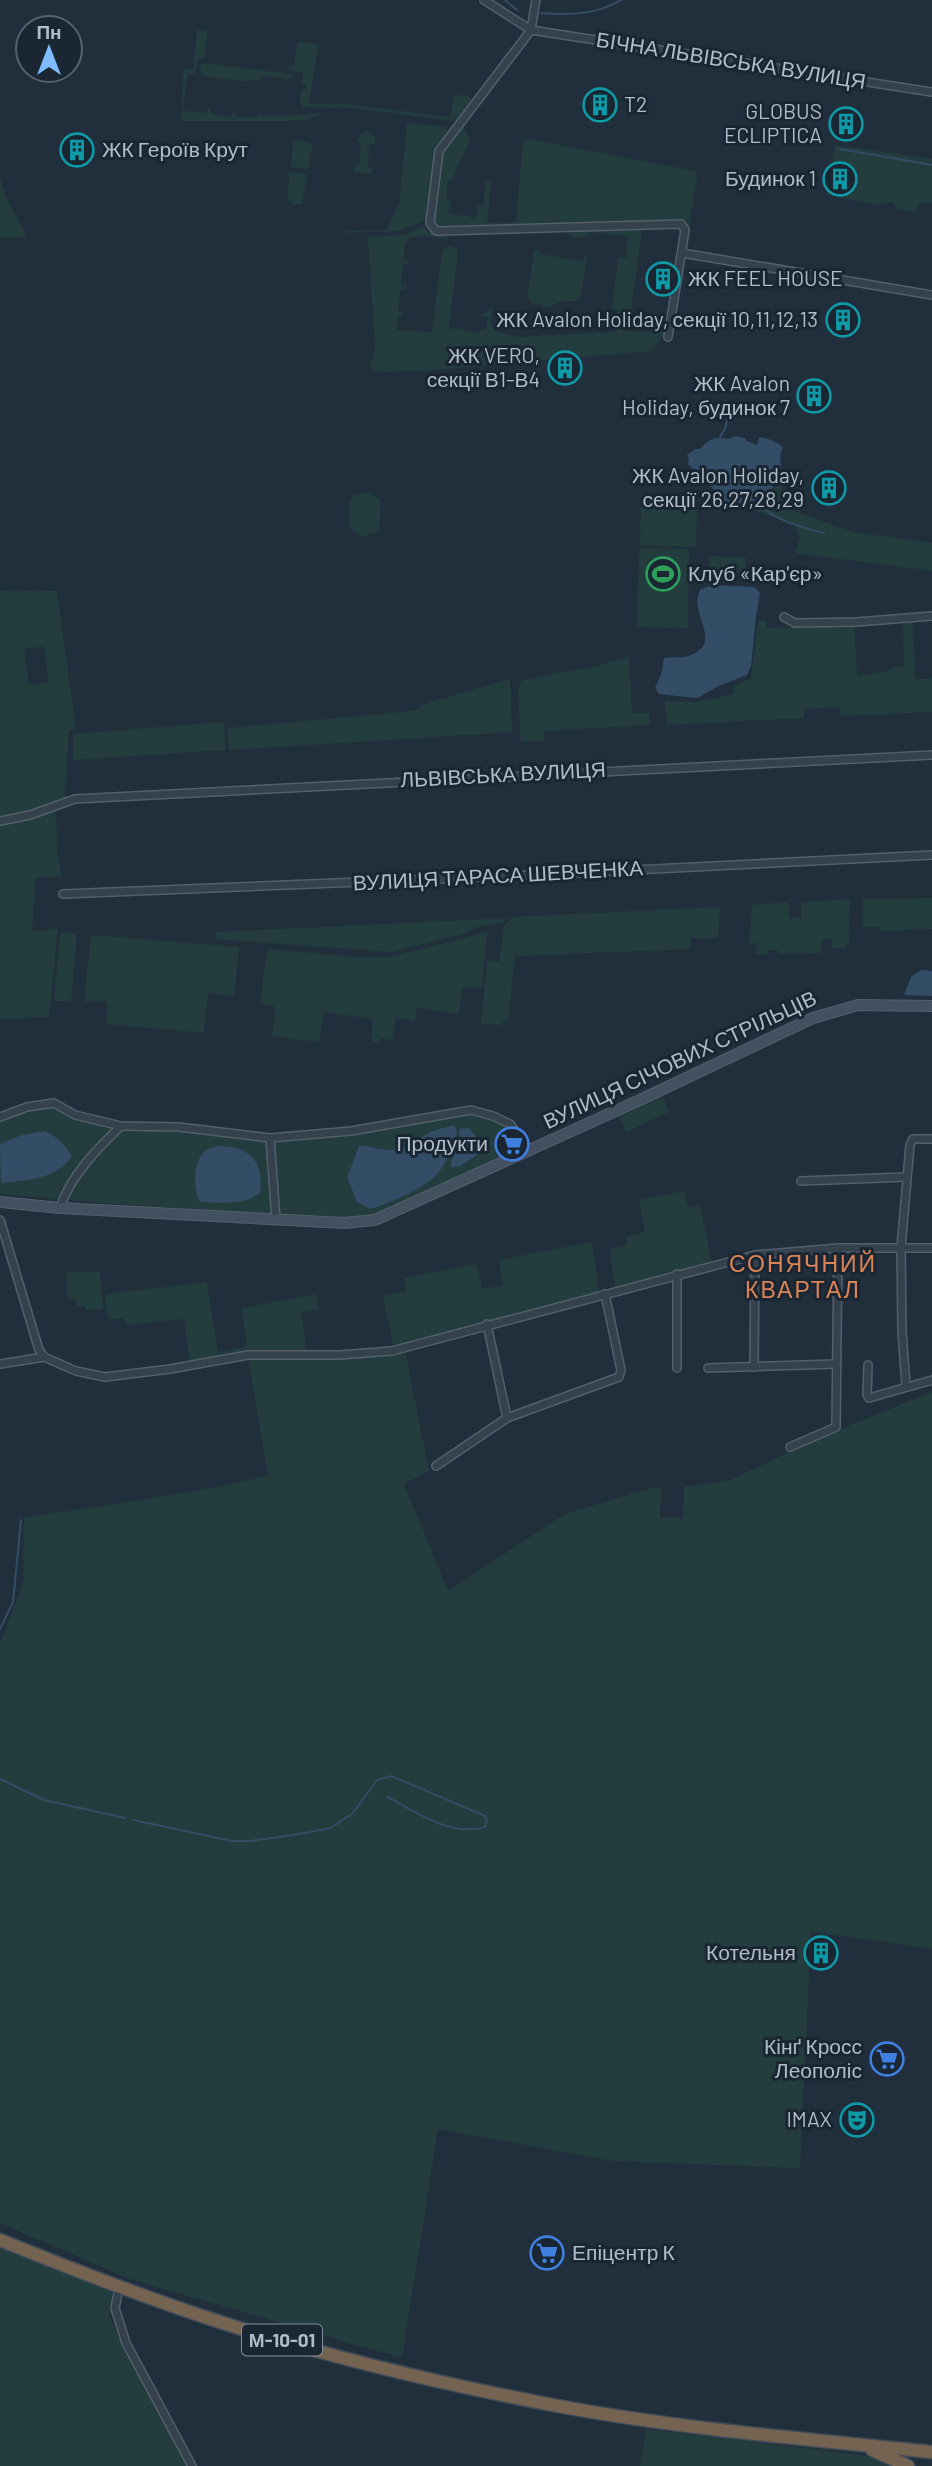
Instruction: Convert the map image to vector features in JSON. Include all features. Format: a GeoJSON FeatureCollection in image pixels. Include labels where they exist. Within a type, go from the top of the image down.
{"type":"FeatureCollection","features":[{"type":"Feature","properties":{"kind":"highway","name":"М-10-01"},"geometry":{"type":"LineString","coordinates":[[0,2240],[119,2288],[211,2319],[324,2352],[521,2398],[651,2421],[932,2452]]}},
{"type":"Feature","properties":{"kind":"highway"},"geometry":{"type":"LineString","coordinates":[[905,2449],[932,2441]]}},
{"type":"Feature","properties":{"kind":"highway"},"geometry":{"type":"LineString","coordinates":[[855,2444],[908,2466]]}},
{"type":"Feature","properties":{"kind":"street"},"geometry":{"type":"LineString","coordinates":[[484,0],[531,30]]}},
{"type":"Feature","properties":{"kind":"street"},"geometry":{"type":"LineString","coordinates":[[536,0],[531,30],[439,151],[430,223],[440,232],[681,224],[685,230],[668,337]]}},
{"type":"Feature","properties":{"kind":"street","name":"БІЧНА ЛЬВІВСЬКА ВУЛИЦЯ"},"geometry":{"type":"LineString","coordinates":[[531,30],[932,92]]}},
{"type":"Feature","properties":{"kind":"street"},"geometry":{"type":"LineString","coordinates":[[682,253],[932,295]]}},
{"type":"Feature","properties":{"kind":"street"},"geometry":{"type":"LineString","coordinates":[[784,617],[797,623],[932,616]]}},
{"type":"Feature","properties":{"kind":"street","name":"ЛЬВІВСЬКА ВУЛИЦЯ"},"geometry":{"type":"LineString","coordinates":[[0,821],[30,815],[75,799],[932,755]]}},
{"type":"Feature","properties":{"kind":"street","name":"ВУЛИЦЯ ТАРАСА ШЕВЧЕНКА"},"geometry":{"type":"LineString","coordinates":[[63,894],[513,876],[932,855]]}},
{"type":"Feature","properties":{"kind":"street","name":"ВУЛИЦЯ СІЧОВИХ СТРІЛЬЦІВ"},"geometry":{"type":"LineString","coordinates":[[0,1202],[60,1208],[344,1223],[375,1220],[529,1152],[813,1018],[858,1004],[932,1006]]}},
{"type":"Feature","properties":{"kind":"street","name":"ВУЛИЦЯ СІЧОВИХ СТРІЛЬЦІВ"},"geometry":{"type":"LineString","coordinates":[[0,1117],[27,1107],[54,1103],[75,1115],[121,1126],[179,1127],[270,1138],[373,1128],[471,1110],[510,1124],[529,1152]]}},
{"type":"Feature","properties":{"kind":"street"},"geometry":{"type":"LineString","coordinates":[[60,1208],[65,1192],[103,1143],[121,1126]]}},
{"type":"Feature","properties":{"kind":"street"},"geometry":{"type":"LineString","coordinates":[[270,1138],[276,1219]]}},
{"type":"Feature","properties":{"kind":"street"},"geometry":{"type":"LineString","coordinates":[[906,1385],[901,1248],[907,1177],[911,1140],[932,1139]]}},
{"type":"Feature","properties":{"kind":"street"},"geometry":{"type":"LineString","coordinates":[[801,1181],[907,1177]]}},
{"type":"Feature","properties":{"kind":"street"},"geometry":{"type":"LineString","coordinates":[[0,1220],[27,1304],[33,1337],[44,1357]]}},
{"type":"Feature","properties":{"kind":"street"},"geometry":{"type":"LineString","coordinates":[[790,1447],[836,1427],[838,1248]]}},
{"type":"Feature","properties":{"kind":"street"},"geometry":{"type":"LineString","coordinates":[[0,1364],[44,1357],[85,1374],[105,1377],[248,1355],[339,1355],[391,1351],[755,1255],[838,1248],[932,1248]]}},
{"type":"Feature","properties":{"kind":"street"},"geometry":{"type":"LineString","coordinates":[[754,1367],[755,1255]]}},
{"type":"Feature","properties":{"kind":"street"},"geometry":{"type":"LineString","coordinates":[[677,1274],[677,1368]]}},
{"type":"Feature","properties":{"kind":"street"},"geometry":{"type":"LineString","coordinates":[[436,1466],[507,1418],[619,1377],[621,1370],[605,1294]]}},
{"type":"Feature","properties":{"kind":"street"},"geometry":{"type":"LineString","coordinates":[[487,1324],[507,1418]]}},
{"type":"Feature","properties":{"kind":"street"},"geometry":{"type":"LineString","coordinates":[[708,1368],[835,1364]]}},
{"type":"Feature","properties":{"kind":"street"},"geometry":{"type":"LineString","coordinates":[[868,1365],[869,1398],[906,1385],[932,1380]]}},
{"type":"Feature","properties":{"kind":"street"},"geometry":{"type":"LineString","coordinates":[[119,2288],[115,2308],[126,2343],[192,2466]]}},
{"type":"Feature","properties":{"kind":"green space"},"geometry":{"type":"Polygon","coordinates":[[[197,30],[208,31],[204,58],[198,59],[195,73],[187,75],[183,111],[207,113],[210,108],[210,114],[232,117],[233,111],[235,117],[257,118],[257,113],[276,116],[323,114],[305,120],[288,121],[181,121],[183,69],[193,70],[197,30]]]}},
{"type":"Feature","properties":{"kind":"green space"},"geometry":{"type":"Polygon","coordinates":[[[298,42],[318,44],[309,104],[345,104],[450,117],[454,95],[468,96],[472,101],[459,118],[449,120],[352,108],[303,107],[300,103],[301,90],[306,89],[306,84],[302,83],[303,73],[288,69],[289,66],[294,66],[298,42]]]}},
{"type":"Feature","properties":{"kind":"green space"},"geometry":{"type":"Polygon","coordinates":[[[204,63],[291,74],[294,77],[286,80],[263,76],[259,80],[243,81],[203,76],[200,65],[204,63]]]}},
{"type":"Feature","properties":{"kind":"green space"},"geometry":{"type":"Polygon","coordinates":[[[407,123],[446,127],[448,131],[434,156],[427,219],[400,231],[346,233],[345,231],[386,230],[399,204],[407,123]]]}},
{"type":"Feature","properties":{"kind":"green space"},"geometry":{"type":"Polygon","coordinates":[[[463,125],[470,142],[453,180],[448,181],[446,198],[451,200],[448,213],[476,220],[478,205],[483,205],[486,183],[482,181],[491,180],[487,223],[516,222],[523,141],[528,139],[695,171],[697,178],[685,251],[687,227],[681,220],[437,226],[434,221],[441,157],[463,125]]]}},
{"type":"Feature","properties":{"kind":"green space"},"geometry":{"type":"Polygon","coordinates":[[[366,130],[375,136],[375,143],[369,144],[368,167],[372,168],[371,174],[353,172],[354,166],[359,165],[361,143],[358,142],[358,137],[366,130]]]}},
{"type":"Feature","properties":{"kind":"green space"},"geometry":{"type":"Polygon","coordinates":[[[299,139],[314,144],[308,169],[291,167],[293,141],[299,139]]]}},
{"type":"Feature","properties":{"kind":"green space"},"geometry":{"type":"Polygon","coordinates":[[[835,145],[932,159],[932,202],[920,203],[916,212],[896,209],[893,202],[879,205],[826,195],[835,145]]]}},
{"type":"Feature","properties":{"kind":"green space"},"geometry":{"type":"Polygon","coordinates":[[[289,172],[307,174],[302,204],[294,205],[288,199],[289,172]]]}},
{"type":"Feature","properties":{"kind":"green space"},"geometry":{"type":"Polygon","coordinates":[[[0,178],[7,199],[27,237],[0,238],[0,178]]]}},
{"type":"Feature","properties":{"kind":"green space"},"geometry":{"type":"Polygon","coordinates":[[[425,226],[428,232],[448,237],[410,237],[405,244],[404,260],[409,260],[408,264],[403,264],[401,286],[406,286],[405,290],[400,290],[398,312],[403,313],[403,316],[398,316],[396,330],[432,332],[442,251],[449,246],[456,248],[458,252],[449,328],[479,333],[486,330],[488,317],[483,316],[483,313],[488,313],[489,308],[493,308],[491,324],[495,331],[518,337],[615,332],[618,310],[612,309],[618,258],[626,258],[628,236],[591,232],[585,238],[571,236],[567,232],[642,229],[628,331],[666,332],[651,351],[435,370],[382,372],[369,368],[375,347],[368,237],[403,235],[425,226]]]}},
{"type":"Feature","properties":{"kind":"green space"},"geometry":{"type":"Polygon","coordinates":[[[534,249],[539,250],[539,254],[583,261],[584,256],[587,256],[580,299],[558,302],[551,307],[531,303],[528,296],[534,249]]]}},
{"type":"Feature","properties":{"kind":"green space"},"geometry":{"type":"Polygon","coordinates":[[[783,480],[780,506],[853,532],[932,543],[932,571],[795,553],[800,538],[795,525],[754,510],[756,503],[783,480]]]}},
{"type":"Feature","properties":{"kind":"green space"},"geometry":{"type":"Polygon","coordinates":[[[370,492],[381,501],[379,532],[362,537],[349,528],[349,504],[353,495],[370,492]]]}},
{"type":"Feature","properties":{"kind":"green space"},"geometry":{"type":"Polygon","coordinates":[[[641,503],[697,504],[696,547],[640,546],[641,503]]]}},
{"type":"Feature","properties":{"kind":"green space","name":"Клуб «Кар'єр»"},"geometry":{"type":"Polygon","coordinates":[[[639,548],[689,549],[688,628],[637,627],[639,548]]]}},
{"type":"Feature","properties":{"kind":"green space"},"geometry":{"type":"Polygon","coordinates":[[[709,556],[746,558],[745,577],[709,575],[709,556]]]}},
{"type":"Feature","properties":{"kind":"green space"},"geometry":{"type":"Polygon","coordinates":[[[0,590],[57,591],[76,730],[69,730],[65,799],[24,813],[25,820],[56,810],[57,849],[62,877],[36,877],[32,931],[58,929],[49,1017],[0,1019],[0,590]],[[44,646],[24,649],[29,685],[49,682],[44,646]]]}},
{"type":"Feature","properties":{"kind":"green space"},"geometry":{"type":"Polygon","coordinates":[[[758,620],[766,621],[767,628],[854,625],[857,676],[904,666],[903,622],[913,621],[915,679],[930,679],[932,676],[932,712],[841,716],[840,707],[804,709],[804,718],[667,725],[665,701],[692,702],[715,698],[734,693],[734,685],[751,679],[758,620]]]}},
{"type":"Feature","properties":{"kind":"green space"},"geometry":{"type":"Polygon","coordinates":[[[629,657],[632,713],[649,713],[650,725],[544,731],[544,741],[521,741],[518,689],[522,680],[593,667],[629,657]]]}},
{"type":"Feature","properties":{"kind":"green space"},"geometry":{"type":"Polygon","coordinates":[[[510,679],[512,732],[229,750],[227,728],[403,712],[420,709],[421,705],[510,679]]]}},
{"type":"Feature","properties":{"kind":"green space"},"geometry":{"type":"Polygon","coordinates":[[[223,722],[226,750],[73,760],[75,734],[223,722]]]}},
{"type":"Feature","properties":{"kind":"green space"},"geometry":{"type":"Polygon","coordinates":[[[932,898],[932,929],[880,931],[880,927],[862,927],[863,899],[932,898]]]}},
{"type":"Feature","properties":{"kind":"green space"},"geometry":{"type":"Polygon","coordinates":[[[850,899],[849,942],[845,948],[832,948],[832,939],[822,939],[821,953],[778,954],[778,950],[767,950],[767,954],[756,955],[757,943],[749,943],[752,905],[789,902],[789,918],[801,918],[801,902],[850,899]]]}},
{"type":"Feature","properties":{"kind":"green space"},"geometry":{"type":"Polygon","coordinates":[[[720,907],[718,938],[691,938],[691,949],[515,956],[508,1020],[503,1021],[502,1025],[481,1024],[487,961],[499,962],[504,926],[512,917],[720,907]]]}},
{"type":"Feature","properties":{"kind":"green space"},"geometry":{"type":"Polygon","coordinates":[[[506,918],[503,922],[473,928],[467,933],[391,952],[216,939],[216,932],[506,918]]]}},
{"type":"Feature","properties":{"kind":"green space"},"geometry":{"type":"Polygon","coordinates":[[[63,932],[77,934],[71,1001],[54,1001],[60,935],[63,932]]]}},
{"type":"Feature","properties":{"kind":"green space"},"geometry":{"type":"Polygon","coordinates":[[[487,932],[482,988],[463,987],[459,1015],[417,1007],[415,1021],[396,1017],[392,1040],[381,1038],[380,1044],[371,1041],[373,1019],[324,1012],[319,1042],[272,1036],[276,1007],[260,1004],[267,949],[366,958],[391,957],[487,932]]]}},
{"type":"Feature","properties":{"kind":"green space"},"geometry":{"type":"Polygon","coordinates":[[[91,935],[239,947],[234,996],[208,993],[204,1033],[106,1024],[107,1002],[84,1001],[91,935]]]}},
{"type":"Feature","properties":{"kind":"green space"},"geometry":{"type":"Polygon","coordinates":[[[663,1097],[669,1112],[626,1132],[619,1117],[663,1097]]]}},
{"type":"Feature","properties":{"kind":"green space"},"geometry":{"type":"Polygon","coordinates":[[[54,1106],[125,1128],[220,1135],[351,1134],[468,1115],[497,1121],[515,1135],[502,1142],[506,1151],[503,1155],[474,1171],[375,1215],[344,1219],[0,1194],[0,1121],[31,1108],[54,1106]],[[436,1130],[394,1150],[383,1151],[359,1146],[347,1177],[357,1202],[441,1169],[451,1154],[436,1130]]]}},
{"type":"Feature","properties":{"kind":"green space"},"geometry":{"type":"Polygon","coordinates":[[[684,1191],[688,1207],[700,1205],[712,1264],[615,1288],[610,1249],[627,1245],[626,1236],[645,1232],[639,1200],[684,1191]]]}},
{"type":"Feature","properties":{"kind":"green space"},"geometry":{"type":"Polygon","coordinates":[[[592,1242],[599,1292],[394,1348],[383,1296],[406,1291],[404,1278],[477,1264],[482,1289],[503,1285],[499,1260],[592,1242]]]}},
{"type":"Feature","properties":{"kind":"green space"},"geometry":{"type":"Polygon","coordinates":[[[100,1271],[103,1309],[86,1310],[86,1306],[77,1306],[76,1299],[67,1299],[66,1272],[100,1271]]]}},
{"type":"Feature","properties":{"kind":"green space"},"geometry":{"type":"Polygon","coordinates":[[[207,1282],[218,1352],[247,1347],[242,1308],[316,1294],[319,1309],[301,1312],[307,1354],[249,1353],[190,1364],[184,1319],[125,1325],[124,1318],[108,1319],[105,1294],[207,1282]]]}},
{"type":"Feature","properties":{"kind":"green space"},"geometry":{"type":"Polygon","coordinates":[[[405,1350],[429,1471],[404,1484],[448,1591],[565,1514],[652,1488],[661,1489],[660,1518],[683,1518],[684,1487],[728,1481],[824,1436],[932,1392],[932,1949],[811,1931],[800,2168],[612,2161],[438,2129],[402,2358],[130,2279],[0,2223],[0,1644],[23,1583],[24,1518],[196,1491],[268,1476],[248,1358],[347,1359],[405,1350]]]}},
{"type":"Feature","properties":{"kind":"green space"},"geometry":{"type":"Polygon","coordinates":[[[0,2247],[111,2292],[113,2297],[109,2315],[119,2338],[189,2466],[0,2466],[0,2247]]]}},
{"type":"Feature","properties":{"kind":"green space"},"geometry":{"type":"Polygon","coordinates":[[[646,2429],[860,2455],[885,2459],[899,2466],[640,2466],[646,2429]]]}},
{"type":"Feature","properties":{"kind":"water"},"geometry":{"type":"Polygon","coordinates":[[[734,436],[745,438],[757,445],[759,437],[765,438],[783,448],[778,480],[768,493],[753,501],[736,504],[727,503],[688,464],[687,455],[713,439],[729,439],[734,436]]]}},
{"type":"Feature","properties":{"kind":"water"},"geometry":{"type":"Polygon","coordinates":[[[713,585],[754,587],[760,593],[751,666],[747,675],[697,698],[659,694],[655,688],[662,672],[664,658],[691,655],[701,649],[705,642],[698,598],[701,589],[713,585]]]}},
{"type":"Feature","properties":{"kind":"water"},"geometry":{"type":"Polygon","coordinates":[[[921,970],[932,971],[932,996],[904,995],[911,977],[921,970]]]}},
{"type":"Feature","properties":{"kind":"water"},"geometry":{"type":"Polygon","coordinates":[[[454,1125],[457,1132],[451,1151],[440,1171],[431,1180],[402,1197],[370,1209],[357,1202],[347,1177],[359,1146],[397,1149],[433,1131],[454,1125]]]}},
{"type":"Feature","properties":{"kind":"water"},"geometry":{"type":"Polygon","coordinates":[[[469,1128],[478,1139],[477,1155],[460,1166],[451,1167],[458,1148],[460,1129],[469,1128]]]}},
{"type":"Feature","properties":{"kind":"water"},"geometry":{"type":"Polygon","coordinates":[[[44,1131],[60,1141],[72,1157],[49,1175],[1,1183],[0,1144],[22,1135],[44,1131]]]}},
{"type":"Feature","properties":{"kind":"water"},"geometry":{"type":"Polygon","coordinates":[[[216,1146],[237,1149],[252,1157],[259,1171],[260,1193],[239,1201],[200,1202],[195,1183],[198,1161],[206,1150],[216,1146]]]}},
{"type":"Feature","properties":{"kind":"waterway"},"geometry":{"type":"LineString","coordinates":[[505,0],[517,10]]}},
{"type":"Feature","properties":{"kind":"waterway"},"geometry":{"type":"LineString","coordinates":[[541,13],[572,14],[592,11],[621,0]]}},
{"type":"Feature","properties":{"kind":"waterway"},"geometry":{"type":"LineString","coordinates":[[840,149],[932,165]]}},
{"type":"Feature","properties":{"kind":"waterway"},"geometry":{"type":"LineString","coordinates":[[720,437],[725,429],[731,404]]}},
{"type":"Feature","properties":{"kind":"waterway"},"geometry":{"type":"LineString","coordinates":[[757,501],[778,518],[824,533]]}},
{"type":"Feature","properties":{"kind":"waterway"},"geometry":{"type":"LineString","coordinates":[[0,1629],[13,1602],[21,1520]]}},
{"type":"Feature","properties":{"kind":"waterway"},"geometry":{"type":"LineString","coordinates":[[133,1820],[232,1841],[293,1835],[331,1828],[353,1813],[377,1780],[391,1776],[483,1815],[487,1819],[485,1827],[460,1829],[447,1826],[388,1797]]}},
{"type":"Feature","properties":{"kind":"waterway"},"geometry":{"type":"LineString","coordinates":[[0,1779],[44,1800],[125,1818]]}},
{"type":"Feature","properties":{"kind":"place","name":"T2"},"geometry":{"type":"Point","coordinates":[600,105]}},
{"type":"Feature","properties":{"kind":"place","name":"GLOBUS ECLIPTICA"},"geometry":{"type":"Point","coordinates":[846,124]}},
{"type":"Feature","properties":{"kind":"place","name":"ЖК Героїв Крут"},"geometry":{"type":"Point","coordinates":[77,150]}},
{"type":"Feature","properties":{"kind":"place","name":"Будинок 1"},"geometry":{"type":"Point","coordinates":[840,179]}},
{"type":"Feature","properties":{"kind":"place","name":"ЖК FEEL HOUSE"},"geometry":{"type":"Point","coordinates":[663,279]}},
{"type":"Feature","properties":{"kind":"place","name":"ЖК Avalon Holiday, секції 10,11,12,13"},"geometry":{"type":"Point","coordinates":[843,320]}},
{"type":"Feature","properties":{"kind":"place","name":"ЖК VERO, секції В1-В4"},"geometry":{"type":"Point","coordinates":[565,368]}},
{"type":"Feature","properties":{"kind":"place","name":"ЖК Avalon Holiday, будинок 7"},"geometry":{"type":"Point","coordinates":[814,396]}},
{"type":"Feature","properties":{"kind":"place","name":"ЖК Avalon Holiday, секції 26,27,28,29"},"geometry":{"type":"Point","coordinates":[829,488]}},
{"type":"Feature","properties":{"kind":"place","name":"Клуб «Кар'єр»"},"geometry":{"type":"Point","coordinates":[663,574]}},
{"type":"Feature","properties":{"kind":"place","name":"Продукти"},"geometry":{"type":"Point","coordinates":[512,1144]}},
{"type":"Feature","properties":{"kind":"place","name":"Котельня"},"geometry":{"type":"Point","coordinates":[821,1953]}},
{"type":"Feature","properties":{"kind":"place","name":"Кінґ Кросс Леополіс"},"geometry":{"type":"Point","coordinates":[887,2059]}},
{"type":"Feature","properties":{"kind":"place","name":"IMAX"},"geometry":{"type":"Point","coordinates":[857,2120]}},
{"type":"Feature","properties":{"kind":"place","name":"Епіцентр К"},"geometry":{"type":"Point","coordinates":[547,2253]}},
{"type":"Feature","properties":{"kind":"district","name":"СОНЯЧНИЙ КВАРТАЛ"},"geometry":{"type":"Point","coordinates":[803,1277]}}]}
